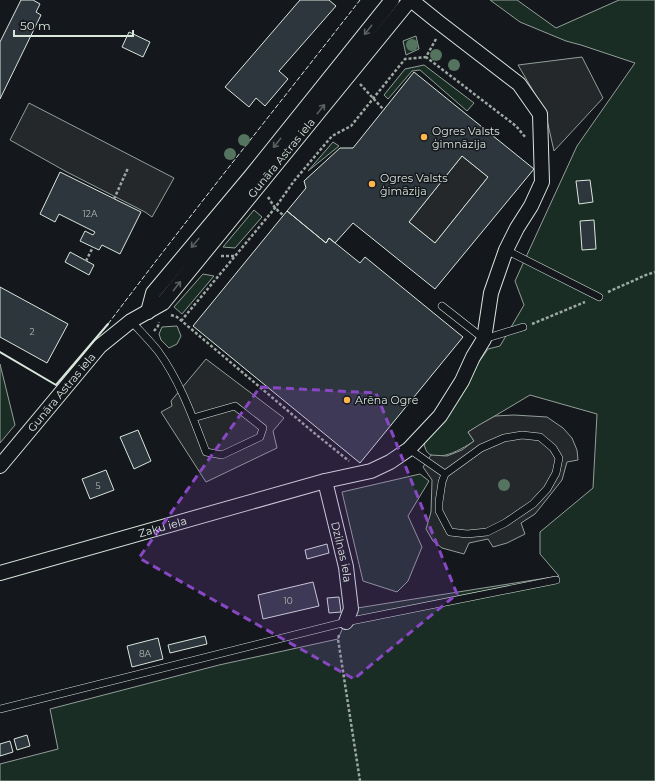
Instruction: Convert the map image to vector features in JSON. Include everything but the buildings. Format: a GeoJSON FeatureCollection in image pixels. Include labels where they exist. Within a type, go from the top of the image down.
{"type":"FeatureCollection","features":[{"type":"Feature","properties":{"kind":"street","name":"Gunāra Astras iela"},"geometry":{"type":"LineString","coordinates":[[148,312],[153,294],[251,176],[392,0]]}},
{"type":"Feature","properties":{"kind":"street","name":"Gunāra Astras iela"},"geometry":{"type":"LineString","coordinates":[[0,466],[39,417],[100,346],[131,321],[163,303],[410,0]]}},
{"type":"Feature","properties":{"kind":"street"},"geometry":{"type":"LineString","coordinates":[[410,0],[519,84],[540,114],[542,182],[531,206],[517,228],[506,250],[491,294],[484,340]]}},
{"type":"Feature","properties":{"kind":"street","name":"Zaķu iela"},"geometry":{"type":"LineString","coordinates":[[0,573],[325,482],[371,471],[390,462],[409,449],[440,416],[462,381],[473,357],[484,340]]}},
{"type":"Feature","properties":{"kind":"street","name":"Dzilnas iela"},"geometry":{"type":"LineString","coordinates":[[325,482],[346,567],[351,609],[346,622]]}},
{"type":"Feature","properties":{"kind":"lane"},"geometry":{"type":"LineString","coordinates":[[506,250],[599,297]]}},
{"type":"Feature","properties":{"kind":"lane"},"geometry":{"type":"LineString","coordinates":[[442,306],[484,340],[523,327]]}},
{"type":"Feature","properties":{"kind":"lane"},"geometry":{"type":"LineString","coordinates":[[131,321],[161,357],[172,374],[193,418],[206,452],[222,455],[260,437],[263,428],[235,406],[193,418]]}},
{"type":"Feature","properties":{"kind":"lane"},"geometry":{"type":"LineString","coordinates":[[522,435],[540,437],[553,448],[559,458],[556,473],[547,489],[533,504],[505,523],[488,532],[467,534],[450,532],[439,511],[442,482],[445,474],[481,448],[504,438],[522,435]]}},
{"type":"Feature","properties":{"kind":"lane"},"geometry":{"type":"LineString","coordinates":[[409,449],[445,474]]}},
{"type":"Feature","properties":{"kind":"lane"},"geometry":{"type":"LineString","coordinates":[[0,709],[346,622],[556,580]]}},
{"type":"Feature","properties":{"kind":"path"},"geometry":{"type":"LineString","coordinates":[[426,57],[436,39],[432,35]]}},
{"type":"Feature","properties":{"kind":"path"},"geometry":{"type":"LineString","coordinates":[[181,321],[275,208],[294,181],[332,136],[351,126],[405,59],[426,57],[516,126],[541,155]]}},
{"type":"Feature","properties":{"kind":"path"},"geometry":{"type":"LineString","coordinates":[[357,82],[384,110]]}},
{"type":"Feature","properties":{"kind":"path"},"geometry":{"type":"LineString","coordinates":[[114,199],[128,168]]}},
{"type":"Feature","properties":{"kind":"path"},"geometry":{"type":"LineString","coordinates":[[268,193],[269,199],[275,208],[283,215]]}},
{"type":"Feature","properties":{"kind":"path"},"geometry":{"type":"LineString","coordinates":[[86,261],[93,247]]}},
{"type":"Feature","properties":{"kind":"path"},"geometry":{"type":"LineString","coordinates":[[216,256],[235,256]]}},
{"type":"Feature","properties":{"kind":"path"},"geometry":{"type":"LineString","coordinates":[[523,327],[599,297],[655,272]]}},
{"type":"Feature","properties":{"kind":"path"},"geometry":{"type":"LineString","coordinates":[[164,313],[177,317],[336,451]]}},
{"type":"Feature","properties":{"kind":"path"},"geometry":{"type":"LineString","coordinates":[[346,622],[338,639],[360,781]]}},
{"type":"Feature","properties":{"kind":"highlighted area"},"geometry":{"type":"Polygon","coordinates":[[[260,387],[376,393],[457,594],[354,679],[139,558],[260,387]]]}},
{"type":"Feature","properties":{"kind":"green space"},"geometry":{"type":"Polygon","coordinates":[[[490,0],[517,0],[556,28],[619,0],[655,0],[655,781],[0,781],[0,764],[58,749],[50,709],[219,665],[338,639],[351,609],[559,576],[540,554],[540,532],[593,488],[597,414],[530,395],[468,432],[474,441],[452,453],[444,456],[430,454],[426,449],[424,440],[488,349],[500,346],[524,305],[515,281],[577,146],[635,63],[566,41],[520,22],[490,0]]]}},
{"type":"Feature","properties":{"kind":"green space"},"geometry":{"type":"Polygon","coordinates":[[[416,36],[419,49],[406,55],[403,41],[416,36]]]}},
{"type":"Feature","properties":{"kind":"green space"},"geometry":{"type":"Polygon","coordinates":[[[424,65],[474,103],[467,111],[420,70],[412,71],[388,99],[384,95],[405,69],[424,65]]]}},
{"type":"Feature","properties":{"kind":"green space"},"geometry":{"type":"Polygon","coordinates":[[[333,142],[339,146],[308,171],[333,142]]]}},
{"type":"Feature","properties":{"kind":"green space"},"geometry":{"type":"Polygon","coordinates":[[[254,210],[262,217],[235,248],[223,247],[254,210]]]}},
{"type":"Feature","properties":{"kind":"green space"},"geometry":{"type":"Polygon","coordinates":[[[203,274],[214,276],[182,314],[174,307],[203,274]]]}},
{"type":"Feature","properties":{"kind":"green space"},"geometry":{"type":"Polygon","coordinates":[[[177,326],[181,336],[177,344],[169,348],[161,340],[159,334],[162,327],[177,326]]]}},
{"type":"Feature","properties":{"kind":"green space"},"geometry":{"type":"Polygon","coordinates":[[[0,364],[15,425],[0,443],[0,364]]]}},
{"type":"Feature","properties":{"kind":"green space"},"geometry":{"type":"Polygon","coordinates":[[[420,474],[429,481],[408,516],[422,547],[408,581],[397,592],[363,581],[342,492],[420,474]]]}},
{"type":"Feature","properties":{"kind":"shaded area"},"geometry":{"type":"Polygon","coordinates":[[[582,57],[603,98],[554,151],[545,111],[518,65],[582,57]]]}},
{"type":"Feature","properties":{"kind":"shaded area"},"geometry":{"type":"Polygon","coordinates":[[[29,103],[174,178],[152,217],[10,140],[29,103]]]}},
{"type":"Feature","properties":{"kind":"shaded area"},"geometry":{"type":"Polygon","coordinates":[[[462,156],[488,177],[435,243],[409,222],[462,156]]]}},
{"type":"Feature","properties":{"kind":"shaded area"},"geometry":{"type":"Polygon","coordinates":[[[206,359],[284,418],[273,431],[277,448],[206,482],[161,412],[172,406],[171,401],[206,359]]]}},
{"type":"Feature","properties":{"kind":"shaded area"},"geometry":{"type":"Polygon","coordinates":[[[514,415],[547,417],[563,428],[572,438],[577,450],[578,460],[567,462],[562,480],[535,514],[521,523],[525,534],[507,543],[493,547],[488,539],[469,543],[464,554],[442,548],[433,541],[426,529],[431,512],[432,480],[423,467],[431,455],[447,456],[462,450],[474,441],[468,432],[479,425],[495,416],[514,415]]]}},
{"type":"Feature","properties":{"kind":"fence"},"geometry":{"type":"LineString","coordinates":[[108,324],[360,0]]}},
{"type":"Feature","properties":{"kind":"wall"},"geometry":{"type":"LineString","coordinates":[[0,352],[56,385],[108,324]]}},
{"type":"Feature","properties":{"kind":"place","name":"Ogres Valsts ģimnāzija"},"geometry":{"type":"Point","coordinates":[424,137]}},
{"type":"Feature","properties":{"kind":"place","name":"Ogres Valsts ģimāzija"},"geometry":{"type":"Point","coordinates":[372,184]}},
{"type":"Feature","properties":{"kind":"place","name":"Arēna Ogre"},"geometry":{"type":"Point","coordinates":[347,400]}}]}
